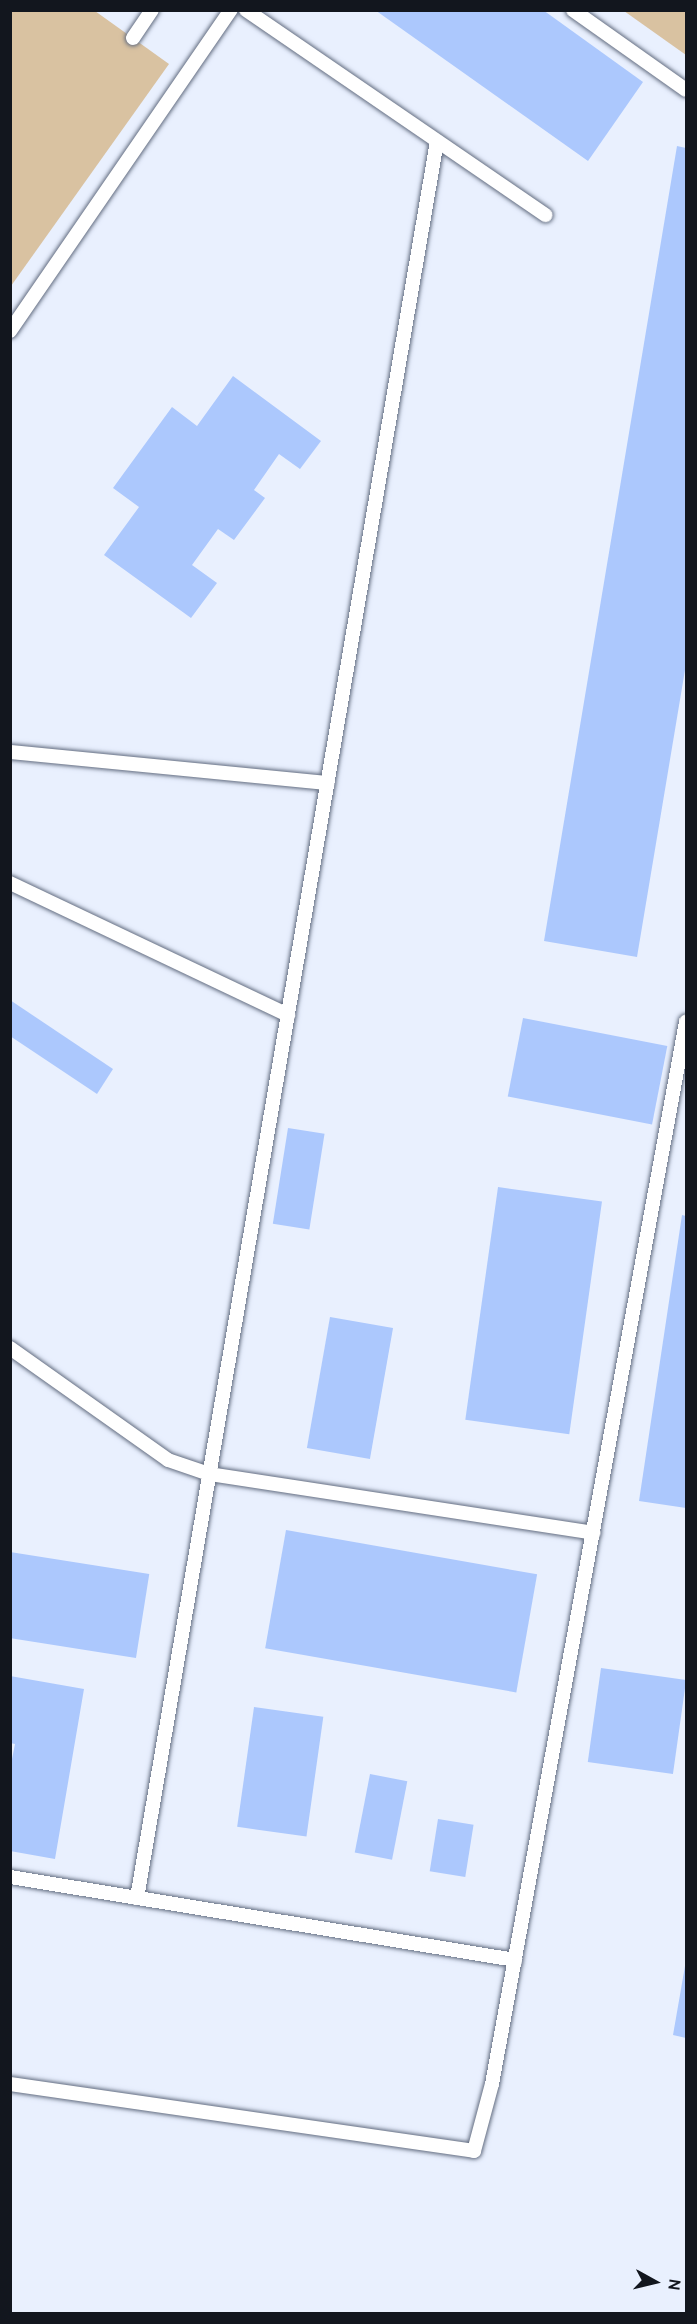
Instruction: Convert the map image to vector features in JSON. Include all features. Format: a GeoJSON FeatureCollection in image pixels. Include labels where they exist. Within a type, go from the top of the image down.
{"type":"FeatureCollection","features":[{"type":"Feature","properties":{"kind":"lane"},"geometry":{"type":"LineString","coordinates":[[133,38],[152,10]]}},
{"type":"Feature","properties":{"kind":"lane"},"geometry":{"type":"LineString","coordinates":[[10,331],[231,10]]}},
{"type":"Feature","properties":{"kind":"lane"},"geometry":{"type":"LineString","coordinates":[[246,10],[544,215]]}},
{"type":"Feature","properties":{"kind":"lane"},"geometry":{"type":"LineString","coordinates":[[573,10],[687,90]]}},
{"type":"Feature","properties":{"kind":"lane"},"geometry":{"type":"LineString","coordinates":[[137,1898],[437,141]]}},
{"type":"Feature","properties":{"kind":"lane"},"geometry":{"type":"LineString","coordinates":[[10,752],[327,783]]}},
{"type":"Feature","properties":{"kind":"lane"},"geometry":{"type":"LineString","coordinates":[[10,883],[288,1015]]}},
{"type":"Feature","properties":{"kind":"lane"},"geometry":{"type":"LineString","coordinates":[[10,2084],[474,2151],[492,2084],[687,1022]]}},
{"type":"Feature","properties":{"kind":"lane"},"geometry":{"type":"LineString","coordinates":[[10,1348],[168,1460],[209,1474],[593,1533]]}},
{"type":"Feature","properties":{"kind":"lane"},"geometry":{"type":"LineString","coordinates":[[10,1877],[515,1960]]}},
{"type":"Feature","properties":{"kind":"shaded area"},"geometry":{"type":"Polygon","coordinates":[[[11,11],[95,11],[169,64],[11,286],[11,11]]]}},
{"type":"Feature","properties":{"kind":"shaded area"},"geometry":{"type":"Polygon","coordinates":[[[624,11],[686,11],[686,55],[624,11]]]}},
{"type":"Feature","properties":{"kind":"building"},"geometry":{"type":"Polygon","coordinates":[[[375,10],[543,10],[643,82],[588,161],[375,10]]]}},
{"type":"Feature","properties":{"kind":"building"},"geometry":{"type":"Polygon","coordinates":[[[677,146],[686,148],[686,664],[637,957],[544,941],[677,146]]]}},
{"type":"Feature","properties":{"kind":"building"},"geometry":{"type":"Polygon","coordinates":[[[233,376],[321,441],[300,469],[279,454],[254,490],[265,498],[234,540],[218,529],[192,565],[217,583],[191,618],[104,555],[139,507],[113,488],[172,407],[197,426],[233,376]]]}},
{"type":"Feature","properties":{"kind":"building"},"geometry":{"type":"Polygon","coordinates":[[[10,1000],[113,1069],[97,1094],[10,1036],[10,1000]]]}},
{"type":"Feature","properties":{"kind":"building"},"geometry":{"type":"Polygon","coordinates":[[[523,1018],[667,1046],[652,1125],[508,1097],[523,1018]]]}},
{"type":"Feature","properties":{"kind":"building"},"geometry":{"type":"Polygon","coordinates":[[[288,1128],[325,1134],[309,1230],[273,1224],[288,1128]]]}},
{"type":"Feature","properties":{"kind":"building"},"geometry":{"type":"Polygon","coordinates":[[[498,1187],[602,1202],[569,1434],[465,1420],[498,1187]]]}},
{"type":"Feature","properties":{"kind":"building"},"geometry":{"type":"Polygon","coordinates":[[[682,1215],[686,1216],[686,1508],[639,1501],[682,1215]]]}},
{"type":"Feature","properties":{"kind":"building"},"geometry":{"type":"Polygon","coordinates":[[[330,1317],[393,1328],[370,1459],[307,1448],[330,1317]]]}},
{"type":"Feature","properties":{"kind":"building"},"geometry":{"type":"Polygon","coordinates":[[[286,1530],[537,1574],[516,1692],[265,1648],[286,1530]]]}},
{"type":"Feature","properties":{"kind":"building"},"geometry":{"type":"Polygon","coordinates":[[[10,1552],[149,1574],[136,1658],[10,1638],[10,1552]]]}},
{"type":"Feature","properties":{"kind":"building"},"geometry":{"type":"Polygon","coordinates":[[[601,1668],[686,1680],[673,1774],[588,1762],[601,1668]]]}},
{"type":"Feature","properties":{"kind":"building"},"geometry":{"type":"Polygon","coordinates":[[[10,1676],[84,1689],[55,1859],[10,1851],[10,1769],[15,1744],[10,1743],[10,1676]]]}},
{"type":"Feature","properties":{"kind":"building"},"geometry":{"type":"Polygon","coordinates":[[[254,1707],[323,1717],[306,1837],[237,1827],[254,1707]]]}},
{"type":"Feature","properties":{"kind":"building"},"geometry":{"type":"Polygon","coordinates":[[[370,1774],[407,1781],[392,1860],[355,1853],[370,1774]]]}},
{"type":"Feature","properties":{"kind":"building"},"geometry":{"type":"Polygon","coordinates":[[[438,1819],[474,1825],[465,1877],[430,1871],[438,1819]]]}},
{"type":"Feature","properties":{"kind":"building"},"geometry":{"type":"Polygon","coordinates":[[[686,1966],[686,2038],[673,2035],[686,1966]]]}}]}
